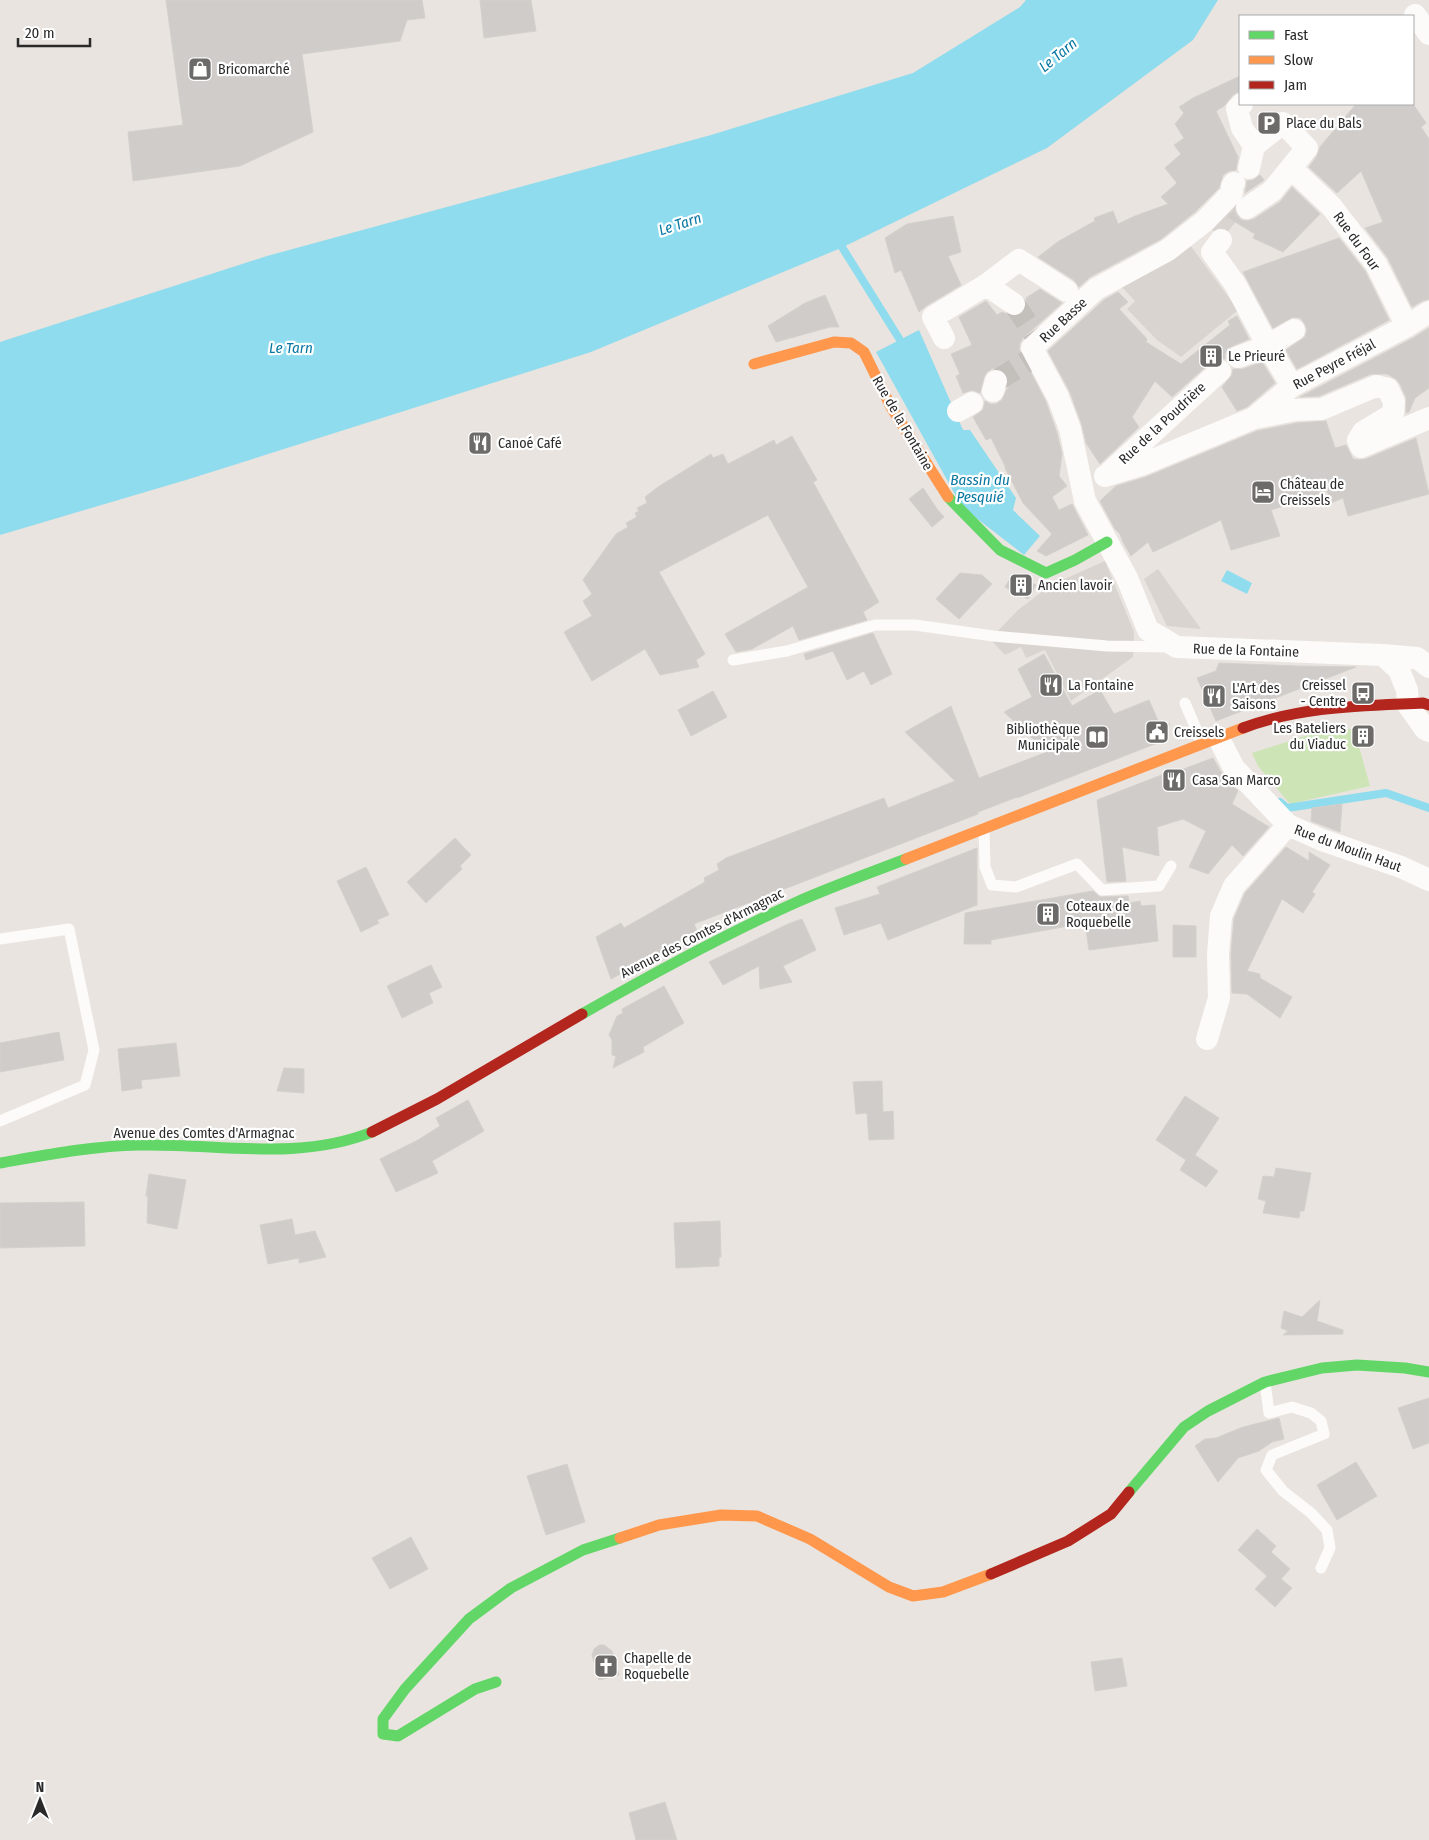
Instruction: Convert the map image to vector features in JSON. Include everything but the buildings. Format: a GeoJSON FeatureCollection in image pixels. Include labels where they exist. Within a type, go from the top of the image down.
{"type":"FeatureCollection","features":[{"type":"Feature","properties":{"kind":"street"},"geometry":{"type":"LineString","coordinates":[[1417,10],[1429,34]]}},
{"type":"Feature","properties":{"kind":"street"},"geometry":{"type":"LineString","coordinates":[[1241,105],[1237,109],[1242,128],[1254,146],[1283,123],[1307,148],[1272,191],[1247,208]]}},
{"type":"Feature","properties":{"kind":"street","name":"Rue Basse"},"geometry":{"type":"LineString","coordinates":[[1107,542],[1085,501],[1070,429],[1058,397],[1032,348],[1075,298],[1096,289],[1168,250],[1205,221],[1232,193],[1232,186],[1242,176],[1254,146]]}},
{"type":"Feature","properties":{"kind":"street","name":"Rue du Four"},"geometry":{"type":"LineString","coordinates":[[1292,168],[1330,206],[1376,264],[1407,326]]}},
{"type":"Feature","properties":{"kind":"street"},"geometry":{"type":"LineString","coordinates":[[1216,246],[1268,346],[1292,386]]}},
{"type":"Feature","properties":{"kind":"street"},"geometry":{"type":"LineString","coordinates":[[944,338],[933,317],[986,285],[1019,260],[1075,298]]}},
{"type":"Feature","properties":{"kind":"street"},"geometry":{"type":"LineString","coordinates":[[986,285],[1014,304]]}},
{"type":"Feature","properties":{"kind":"street","name":"Rue Peyre Fréjal"},"geometry":{"type":"LineString","coordinates":[[1105,476],[1141,465],[1254,418],[1292,386],[1407,326],[1429,312]]}},
{"type":"Feature","properties":{"kind":"street"},"geometry":{"type":"LineString","coordinates":[[1238,357],[1268,346],[1294,330]]}},
{"type":"Feature","properties":{"kind":"street","name":"Rue de la Fontaine"},"geometry":{"type":"LineString","coordinates":[[754,364],[834,342],[852,343],[864,352],[890,407],[950,501],[1000,550],[1046,573],[1075,560],[1107,542],[1127,578],[1148,630],[1177,647],[1383,655],[1417,658],[1429,667]]}},
{"type":"Feature","properties":{"kind":"street","name":"Rue de la Poudrière"},"geometry":{"type":"LineString","coordinates":[[1105,476],[1220,371]]}},
{"type":"Feature","properties":{"kind":"street"},"geometry":{"type":"LineString","coordinates":[[1254,418],[1295,410],[1322,409],[1376,386],[1388,388],[1394,402],[1393,414],[1363,432],[1358,440],[1361,447],[1426,419]]}},
{"type":"Feature","properties":{"kind":"street"},"geometry":{"type":"LineString","coordinates":[[1383,655],[1399,670],[1407,690],[1422,703],[1426,729],[1429,731]]}},
{"type":"Feature","properties":{"kind":"street","name":"Avenue des Comtes d'Armagnac"},"geometry":{"type":"LineString","coordinates":[[0,1163],[122,1145],[284,1150],[318,1147],[349,1140],[384,1128],[597,1005],[799,900],[1263,720],[1296,712],[1336,707],[1422,703]]}},
{"type":"Feature","properties":{"kind":"street","name":"Rue du Moulin Haut"},"geometry":{"type":"LineString","coordinates":[[1210,740],[1288,826],[1322,840],[1401,867],[1429,880]]}},
{"type":"Feature","properties":{"kind":"street"},"geometry":{"type":"LineString","coordinates":[[1207,1039],[1219,998],[1218,954],[1221,916],[1234,886],[1288,826]]}},
{"type":"Feature","properties":{"kind":"street"},"geometry":{"type":"LineString","coordinates":[[496,1682],[475,1689],[398,1736],[383,1734],[383,1719],[468,1619],[511,1588],[582,1550],[659,1525],[722,1515],[757,1516],[810,1539],[889,1587],[913,1596],[943,1592],[1019,1563],[1068,1541],[1111,1514],[1184,1427],[1208,1410],[1265,1382],[1322,1368],[1357,1365],[1406,1368],[1429,1372]]}},
{"type":"Feature","properties":{"kind":"lane"},"geometry":{"type":"LineString","coordinates":[[733,660],[787,651],[875,625],[915,626],[993,636],[1107,646],[1177,647]]}},
{"type":"Feature","properties":{"kind":"lane"},"geometry":{"type":"LineString","coordinates":[[1186,703],[1210,740]]}},
{"type":"Feature","properties":{"kind":"lane"},"geometry":{"type":"LineString","coordinates":[[984,828],[985,867],[992,885],[1016,887],[1077,864],[1102,890],[1160,886],[1171,866]]}},
{"type":"Feature","properties":{"kind":"lane"},"geometry":{"type":"LineString","coordinates":[[0,939],[69,929],[94,1050],[85,1085],[0,1121]]}},
{"type":"Feature","properties":{"kind":"lane"},"geometry":{"type":"LineString","coordinates":[[1265,1382],[1270,1413],[1292,1407],[1311,1413],[1321,1421],[1324,1434],[1272,1455],[1266,1470],[1283,1491],[1311,1513],[1327,1530],[1330,1548],[1321,1568]]}},
{"type":"Feature","properties":{"kind":"green space"},"geometry":{"type":"Polygon","coordinates":[[[1351,729],[1360,750],[1370,786],[1290,804],[1258,766],[1252,753],[1321,731],[1351,729]]]}},
{"type":"Feature","properties":{"kind":"shaded area"},"geometry":{"type":"Polygon","coordinates":[[[1232,193],[1247,208],[1221,240],[1205,221],[1232,193]]]}},
{"type":"Feature","properties":{"kind":"shaded area"},"geometry":{"type":"Polygon","coordinates":[[[1190,245],[1238,310],[1181,357],[1157,340],[1127,309],[1135,301],[1120,285],[1190,245]]]}},
{"type":"Feature","properties":{"kind":"shaded area"},"geometry":{"type":"Polygon","coordinates":[[[1105,561],[1134,632],[1133,657],[1071,701],[1045,650],[1026,658],[1021,647],[1005,655],[990,639],[1018,610],[1051,585],[1105,561]]]}},
{"type":"Feature","properties":{"kind":"shaded area"},"geometry":{"type":"Polygon","coordinates":[[[1158,569],[1201,629],[1167,626],[1144,579],[1158,569]]]}},
{"type":"Feature","properties":{"kind":"water","name":"Le Tarn"},"geometry":{"type":"Polygon","coordinates":[[[1026,0],[1218,0],[1193,40],[1047,148],[841,248],[591,352],[186,480],[0,535],[0,342],[267,256],[711,135],[913,73],[1020,7],[1026,0]]]}},
{"type":"Feature","properties":{"kind":"water","name":"Bassin du Pesquié"},"geometry":{"type":"Polygon","coordinates":[[[919,330],[963,430],[970,430],[1016,498],[1013,510],[1040,536],[1024,555],[962,507],[876,352],[919,330]]]}},
{"type":"Feature","properties":{"kind":"water"},"geometry":{"type":"Polygon","coordinates":[[[1227,570],[1252,583],[1247,594],[1221,581],[1227,570]]]}},
{"type":"Feature","properties":{"kind":"waterway"},"geometry":{"type":"LineString","coordinates":[[837,239],[905,348]]}},
{"type":"Feature","properties":{"kind":"waterway"},"geometry":{"type":"LineString","coordinates":[[1280,802],[1287,808],[1386,793],[1429,808]]}},
{"type":"Feature","properties":{"kind":"tunnel"},"geometry":{"type":"LineString","coordinates":[[1014,304],[1040,342]]}},
{"type":"Feature","properties":{"kind":"tunnel"},"geometry":{"type":"LineString","coordinates":[[996,381],[1036,356]]}},
{"type":"Feature","properties":{"kind":"traffic: fast"},"geometry":{"type":"LineString","coordinates":[[948,497],[1000,550],[1046,573],[1075,560],[1107,542]]}},
{"type":"Feature","properties":{"kind":"traffic: fast"},"geometry":{"type":"LineString","coordinates":[[582,1014],[688,955],[769,915],[824,890],[906,859]]}},
{"type":"Feature","properties":{"kind":"traffic: fast"},"geometry":{"type":"LineString","coordinates":[[0,1163],[69,1151],[139,1145],[286,1149],[344,1141],[372,1132]]}},
{"type":"Feature","properties":{"kind":"traffic: fast"},"geometry":{"type":"LineString","coordinates":[[1129,1492],[1184,1427],[1208,1411],[1265,1382],[1322,1368],[1357,1365],[1405,1368],[1429,1372]]}},
{"type":"Feature","properties":{"kind":"traffic: fast"},"geometry":{"type":"LineString","coordinates":[[496,1682],[475,1689],[398,1736],[383,1734],[383,1719],[405,1689],[469,1619],[511,1588],[583,1550],[620,1538]]}},
{"type":"Feature","properties":{"kind":"traffic: slow"},"geometry":{"type":"LineString","coordinates":[[754,364],[834,342],[851,343],[864,352],[891,407],[948,497]]}},
{"type":"Feature","properties":{"kind":"traffic: slow"},"geometry":{"type":"LineString","coordinates":[[906,859],[1243,728]]}},
{"type":"Feature","properties":{"kind":"traffic: slow"},"geometry":{"type":"LineString","coordinates":[[620,1538],[659,1525],[721,1515],[757,1516],[810,1539],[889,1587],[913,1596],[943,1592],[991,1574]]}},
{"type":"Feature","properties":{"kind":"traffic: jam"},"geometry":{"type":"LineString","coordinates":[[1243,728],[1287,715],[1332,708],[1423,703],[1429,705]]}},
{"type":"Feature","properties":{"kind":"traffic: jam"},"geometry":{"type":"LineString","coordinates":[[372,1132],[437,1099],[582,1014]]}},
{"type":"Feature","properties":{"kind":"traffic: jam"},"geometry":{"type":"LineString","coordinates":[[991,1574],[1068,1541],[1111,1514],[1129,1492]]}},
{"type":"Feature","properties":{"kind":"place","name":"Bricomarché"},"geometry":{"type":"Point","coordinates":[200,69]}},
{"type":"Feature","properties":{"kind":"place","name":"Place du Bals"},"geometry":{"type":"Point","coordinates":[1269,123]}},
{"type":"Feature","properties":{"kind":"place","name":"Le Prieuré"},"geometry":{"type":"Point","coordinates":[1211,356]}},
{"type":"Feature","properties":{"kind":"place","name":"Canoé Café"},"geometry":{"type":"Point","coordinates":[480,443]}},
{"type":"Feature","properties":{"kind":"place","name":"Château de Creissels"},"geometry":{"type":"Point","coordinates":[1263,492]}},
{"type":"Feature","properties":{"kind":"place","name":"Ancien lavoir"},"geometry":{"type":"Point","coordinates":[1021,585]}},
{"type":"Feature","properties":{"kind":"place","name":"La Fontaine"},"geometry":{"type":"Point","coordinates":[1051,685]}},
{"type":"Feature","properties":{"kind":"place","name":"Creissel - Centre"},"geometry":{"type":"Point","coordinates":[1363,693]}},
{"type":"Feature","properties":{"kind":"place","name":"L'Art des Saisons"},"geometry":{"type":"Point","coordinates":[1214,696]}},
{"type":"Feature","properties":{"kind":"place","name":"Creissels"},"geometry":{"type":"Point","coordinates":[1157,732]}},
{"type":"Feature","properties":{"kind":"place","name":"Les Bateliers du Viaduc"},"geometry":{"type":"Point","coordinates":[1363,736]}},
{"type":"Feature","properties":{"kind":"place","name":"Bibliothèque Municipale"},"geometry":{"type":"Point","coordinates":[1097,737]}},
{"type":"Feature","properties":{"kind":"place","name":"Casa San Marco"},"geometry":{"type":"Point","coordinates":[1174,780]}},
{"type":"Feature","properties":{"kind":"place","name":"Coteaux de Roquebelle"},"geometry":{"type":"Point","coordinates":[1048,914]}},
{"type":"Feature","properties":{"kind":"place","name":"Chapelle de Roquebelle"},"geometry":{"type":"Point","coordinates":[606,1666]}}]}
